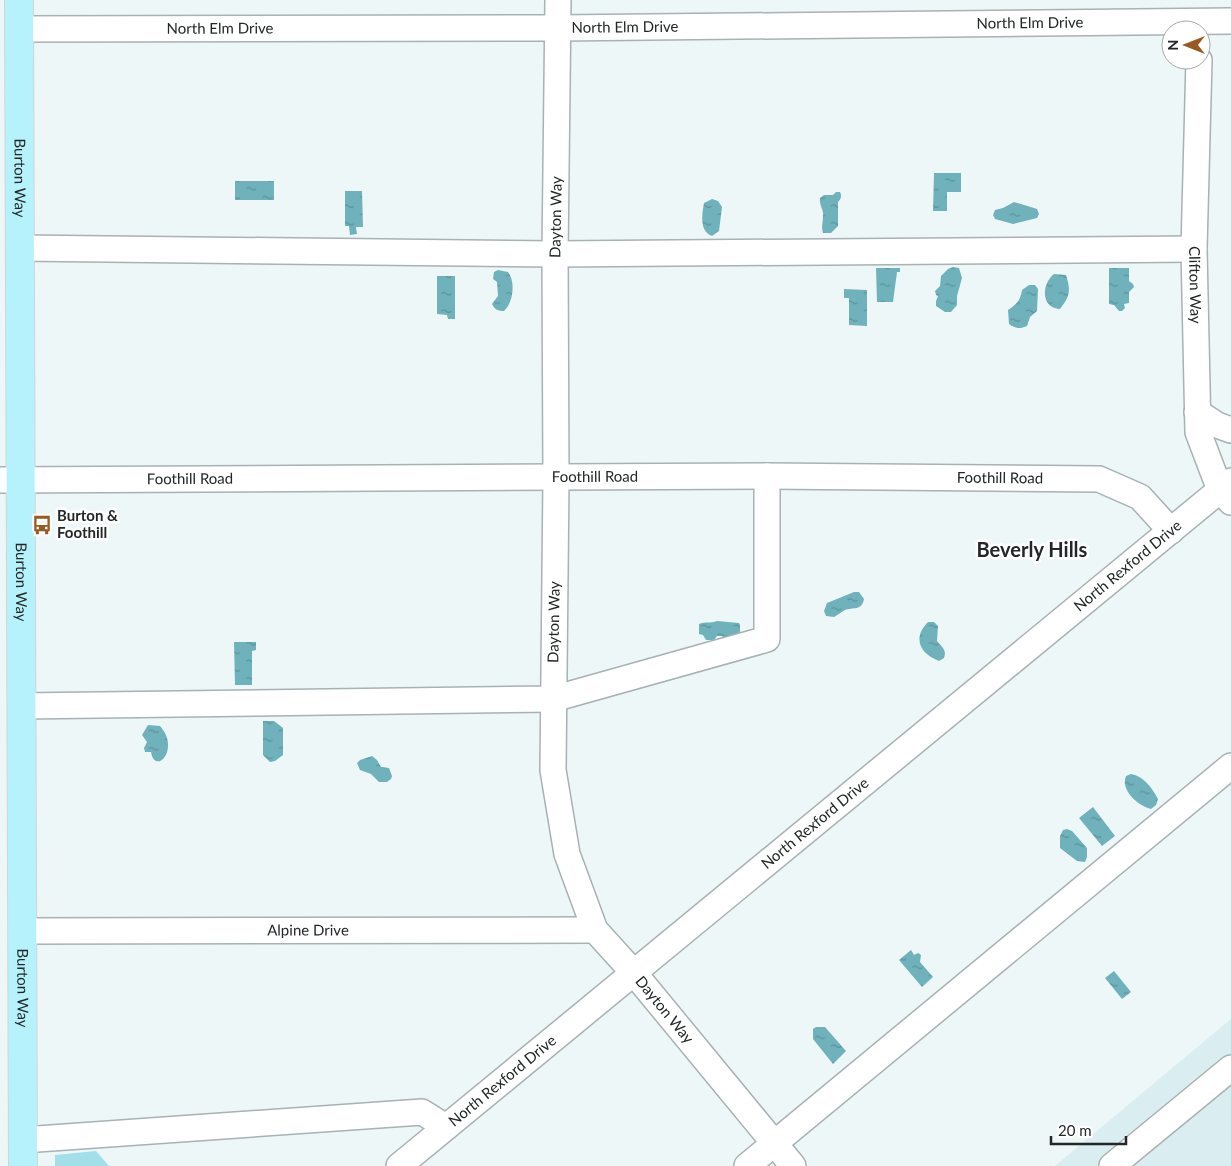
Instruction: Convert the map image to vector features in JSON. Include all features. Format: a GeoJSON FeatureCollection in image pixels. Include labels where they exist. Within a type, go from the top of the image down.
{"type":"FeatureCollection","features":[{"type":"Feature","properties":{"kind":"main road","name":"Burton Way"},"geometry":{"type":"LineString","coordinates":[[19,0],[20,248],[10,480],[21,706],[23,1153]]}},
{"type":"Feature","properties":{"kind":"street","name":"Dayton Way"},"geometry":{"type":"LineString","coordinates":[[558,0],[553,770],[567,854],[595,930],[634,973],[793,1166]]}},
{"type":"Feature","properties":{"kind":"street","name":"North Elm Drive"},"geometry":{"type":"LineString","coordinates":[[19,29],[558,28],[1200,17],[1231,21]]}},
{"type":"Feature","properties":{"kind":"street","name":"Clifton Way"},"geometry":{"type":"LineString","coordinates":[[1199,70],[1194,249],[1198,432],[1228,491]]}},
{"type":"Feature","properties":{"kind":"street"},"geometry":{"type":"LineString","coordinates":[[20,248],[555,254],[1194,249]]}},
{"type":"Feature","properties":{"kind":"street"},"geometry":{"type":"LineString","coordinates":[[1198,412],[1217,425],[1231,430]]}},
{"type":"Feature","properties":{"kind":"street"},"geometry":{"type":"LineString","coordinates":[[21,706],[553,699],[767,639],[767,476]]}},
{"type":"Feature","properties":{"kind":"street","name":"Foothill Road"},"geometry":{"type":"LineString","coordinates":[[10,480],[767,476],[1099,479],[1140,497],[1171,531]]}},
{"type":"Feature","properties":{"kind":"street","name":"North Rexford Drive"},"geometry":{"type":"LineString","coordinates":[[399,1166],[1171,531],[1228,491]]}},
{"type":"Feature","properties":{"kind":"street"},"geometry":{"type":"LineString","coordinates":[[747,1166],[1231,766]]}},
{"type":"Feature","properties":{"kind":"street","name":"Alpine Drive"},"geometry":{"type":"LineString","coordinates":[[22,931],[595,930]]}},
{"type":"Feature","properties":{"kind":"street"},"geometry":{"type":"LineString","coordinates":[[1112,1166],[1231,1068]]}},
{"type":"Feature","properties":{"kind":"street"},"geometry":{"type":"LineString","coordinates":[[23,1153],[422,1112],[446,1127]]}},
{"type":"Feature","properties":{"kind":"shaded area"},"geometry":{"type":"Polygon","coordinates":[[[1231,1019],[1231,1166],[1055,1166],[1231,1019]]]}},
{"type":"Feature","properties":{"kind":"shaded area"},"geometry":{"type":"Polygon","coordinates":[[[96,1151],[109,1166],[55,1166],[55,1155],[96,1151]]]}},
{"type":"Feature","properties":{"kind":"water"},"geometry":{"type":"Polygon","coordinates":[[[934,173],[961,173],[961,192],[947,192],[947,211],[933,211],[934,173]]]}},
{"type":"Feature","properties":{"kind":"water"},"geometry":{"type":"Polygon","coordinates":[[[235,181],[274,181],[274,200],[235,200],[235,181]]]}},
{"type":"Feature","properties":{"kind":"water"},"geometry":{"type":"Polygon","coordinates":[[[345,191],[362,191],[363,227],[356,227],[357,234],[350,235],[349,226],[345,226],[345,191]]]}},
{"type":"Feature","properties":{"kind":"water"},"geometry":{"type":"Polygon","coordinates":[[[836,192],[840,192],[841,196],[838,202],[838,226],[831,233],[823,233],[823,214],[820,198],[824,195],[833,195],[836,192]]]}},
{"type":"Feature","properties":{"kind":"water"},"geometry":{"type":"Polygon","coordinates":[[[712,199],[718,201],[722,207],[719,231],[712,236],[705,230],[702,217],[704,203],[712,199]]]}},
{"type":"Feature","properties":{"kind":"water"},"geometry":{"type":"Polygon","coordinates":[[[1014,202],[1037,209],[1039,214],[1037,218],[1013,224],[995,219],[993,215],[995,210],[1014,202]]]}},
{"type":"Feature","properties":{"kind":"water"},"geometry":{"type":"Polygon","coordinates":[[[953,267],[959,268],[962,278],[957,296],[957,305],[951,312],[945,312],[936,306],[938,296],[935,291],[940,286],[941,276],[953,267]]]}},
{"type":"Feature","properties":{"kind":"water"},"geometry":{"type":"Polygon","coordinates":[[[876,268],[900,268],[900,272],[897,272],[893,302],[877,302],[876,268]]]}},
{"type":"Feature","properties":{"kind":"water"},"geometry":{"type":"Polygon","coordinates":[[[1109,268],[1129,268],[1129,281],[1134,287],[1129,292],[1129,303],[1124,304],[1125,308],[1122,311],[1109,304],[1109,268]]]}},
{"type":"Feature","properties":{"kind":"water"},"geometry":{"type":"Polygon","coordinates":[[[498,270],[508,272],[513,287],[510,303],[504,311],[497,310],[492,304],[498,296],[497,282],[493,279],[494,272],[498,270]]]}},
{"type":"Feature","properties":{"kind":"water"},"geometry":{"type":"Polygon","coordinates":[[[1054,274],[1066,275],[1069,285],[1068,297],[1060,309],[1054,308],[1046,301],[1045,289],[1054,274]]]}},
{"type":"Feature","properties":{"kind":"water"},"geometry":{"type":"Polygon","coordinates":[[[437,276],[455,276],[455,319],[448,319],[447,315],[437,314],[437,276]]]}},
{"type":"Feature","properties":{"kind":"water"},"geometry":{"type":"Polygon","coordinates":[[[1029,285],[1035,285],[1038,289],[1037,311],[1030,317],[1027,326],[1016,328],[1009,324],[1008,310],[1018,302],[1022,290],[1029,285]]]}},
{"type":"Feature","properties":{"kind":"water"},"geometry":{"type":"Polygon","coordinates":[[[844,289],[867,290],[867,326],[849,325],[849,298],[844,298],[844,289]]]}},
{"type":"Feature","properties":{"kind":"water"},"geometry":{"type":"Polygon","coordinates":[[[854,592],[859,592],[864,599],[859,607],[845,610],[834,617],[826,616],[824,611],[827,603],[854,592]]]}},
{"type":"Feature","properties":{"kind":"water"},"geometry":{"type":"Polygon","coordinates":[[[717,621],[739,623],[740,634],[736,634],[733,638],[725,639],[722,636],[717,636],[714,640],[706,640],[703,635],[699,634],[699,624],[717,621]]]}},
{"type":"Feature","properties":{"kind":"water"},"geometry":{"type":"Polygon","coordinates":[[[928,622],[934,622],[938,626],[937,641],[945,653],[944,658],[939,661],[927,654],[920,645],[920,634],[928,622]]]}},
{"type":"Feature","properties":{"kind":"water"},"geometry":{"type":"Polygon","coordinates":[[[234,642],[256,642],[256,650],[252,651],[252,685],[235,685],[234,642]]]}},
{"type":"Feature","properties":{"kind":"water"},"geometry":{"type":"Polygon","coordinates":[[[263,721],[274,721],[283,728],[283,755],[275,761],[270,762],[263,755],[263,721]]]}},
{"type":"Feature","properties":{"kind":"water"},"geometry":{"type":"Polygon","coordinates":[[[148,725],[160,726],[166,735],[167,751],[165,757],[161,760],[153,759],[151,752],[145,752],[144,748],[147,742],[142,735],[148,725]]]}},
{"type":"Feature","properties":{"kind":"water"},"geometry":{"type":"Polygon","coordinates":[[[372,756],[381,767],[389,768],[392,776],[387,782],[379,782],[371,774],[360,770],[357,763],[372,756]]]}},
{"type":"Feature","properties":{"kind":"water"},"geometry":{"type":"Polygon","coordinates":[[[1131,774],[1144,780],[1156,795],[1158,799],[1156,805],[1151,809],[1141,805],[1128,792],[1125,781],[1126,776],[1131,774]]]}},
{"type":"Feature","properties":{"kind":"water"},"geometry":{"type":"Polygon","coordinates":[[[1093,807],[1115,836],[1102,846],[1079,818],[1093,807]]]}},
{"type":"Feature","properties":{"kind":"water"},"geometry":{"type":"Polygon","coordinates":[[[1063,830],[1072,831],[1087,848],[1085,862],[1077,861],[1060,848],[1060,836],[1063,830]]]}},
{"type":"Feature","properties":{"kind":"water"},"geometry":{"type":"Polygon","coordinates":[[[911,950],[914,955],[918,953],[921,955],[920,962],[933,977],[922,987],[899,960],[911,950]]]}},
{"type":"Feature","properties":{"kind":"water"},"geometry":{"type":"Polygon","coordinates":[[[1114,971],[1131,992],[1122,999],[1105,978],[1114,971]]]}},
{"type":"Feature","properties":{"kind":"water"},"geometry":{"type":"Polygon","coordinates":[[[825,1027],[846,1051],[833,1064],[813,1039],[813,1029],[825,1027]]]}},
{"type":"Feature","properties":{"kind":"place","name":"Burton & Foothill"},"geometry":{"type":"Point","coordinates":[42,525]}},
{"type":"Feature","properties":{"kind":"district","name":"Beverly Hills"},"geometry":{"type":"Point","coordinates":[1032,550]}}]}
